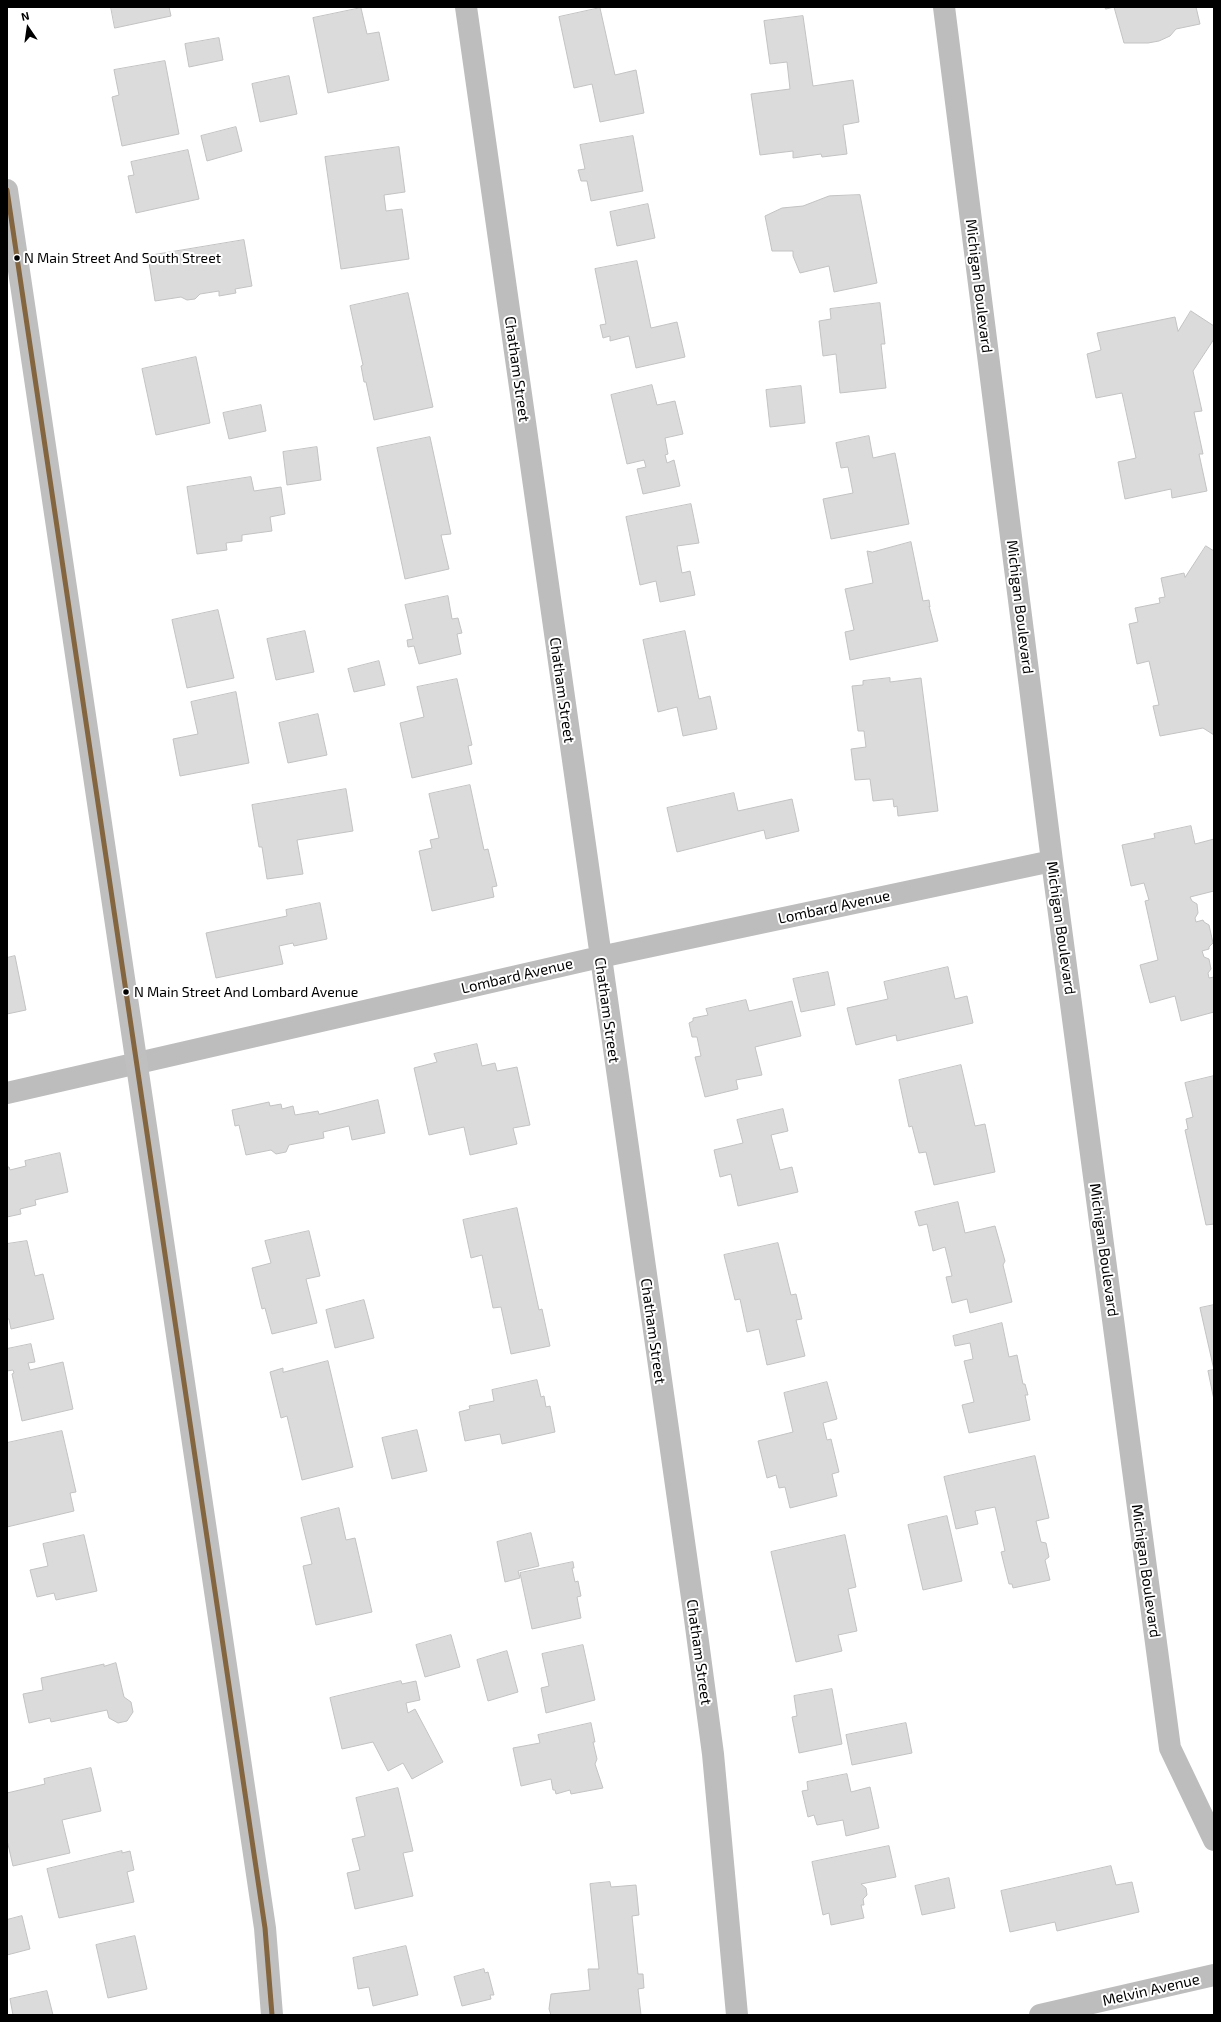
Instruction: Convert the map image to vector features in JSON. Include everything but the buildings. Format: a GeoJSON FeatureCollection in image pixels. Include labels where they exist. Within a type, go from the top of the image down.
{"type":"FeatureCollection","features":[{"type":"Feature","properties":{"kind":"main road"},"geometry":{"type":"LineString","coordinates":[[7,190],[263,1920],[272,2015]]}},
{"type":"Feature","properties":{"kind":"street","name":"Chatham Street"},"geometry":{"type":"LineString","coordinates":[[466,7],[711,1739],[737,2015]]}},
{"type":"Feature","properties":{"kind":"street","name":"Michigan Boulevard"},"geometry":{"type":"LineString","coordinates":[[944,7],[1052,861],[1170,1748],[1214,1840]]}},
{"type":"Feature","properties":{"kind":"street","name":"Lombard Avenue"},"geometry":{"type":"LineString","coordinates":[[7,1093],[600,957],[1052,861]]}},
{"type":"Feature","properties":{"kind":"street","name":"Melvin Avenue"},"geometry":{"type":"LineString","coordinates":[[1040,2015],[1214,1975]]}},
{"type":"Feature","properties":{"kind":"transit line"},"geometry":{"type":"LineString","coordinates":[[7,190],[265,1928],[272,2015]]}},
{"type":"Feature","properties":{"kind":"place","name":"N Main Street And South Street"},"geometry":{"type":"Point","coordinates":[17,258]}},
{"type":"Feature","properties":{"kind":"place","name":"N Main Street And Lombard Avenue"},"geometry":{"type":"Point","coordinates":[126,992]}}]}
